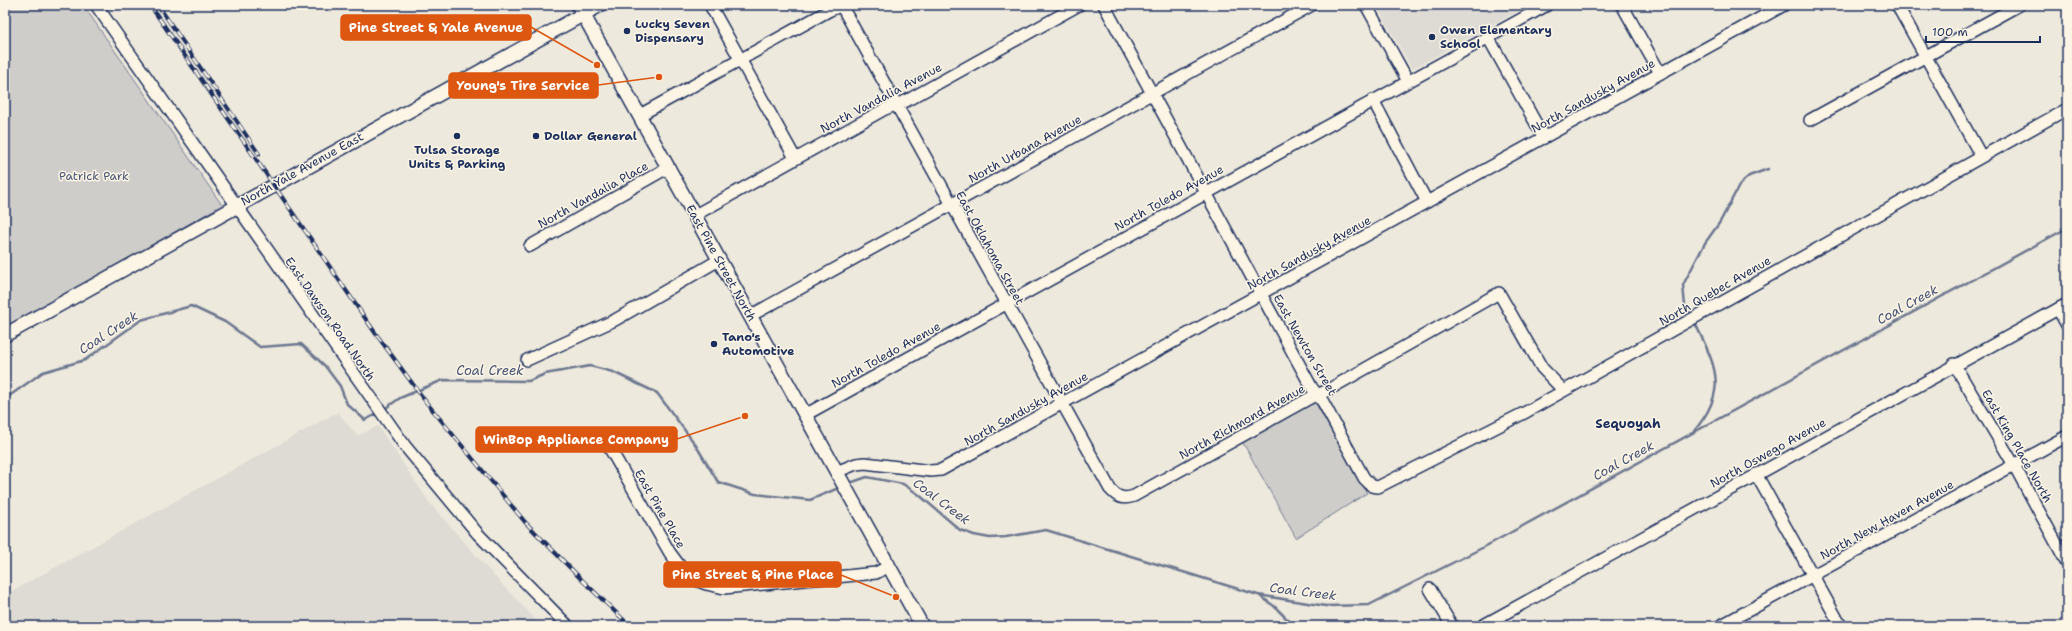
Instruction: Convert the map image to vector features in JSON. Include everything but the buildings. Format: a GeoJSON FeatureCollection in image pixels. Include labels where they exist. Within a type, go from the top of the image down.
{"type":"FeatureCollection","features":[{"type":"Feature","properties":{"kind":"main road","name":"North Yale Avenue East"},"geometry":{"type":"LineString","coordinates":[[5,335],[581,10],[600,5]]}},
{"type":"Feature","properties":{"kind":"main road","name":"East Pine Street North"},"geometry":{"type":"LineString","coordinates":[[581,10],[922,626]]}},
{"type":"Feature","properties":{"kind":"street","name":"East Dawson Road North"},"geometry":{"type":"LineString","coordinates":[[96,5],[386,421],[478,534],[568,626]]}},
{"type":"Feature","properties":{"kind":"street"},"geometry":{"type":"LineString","coordinates":[[710,5],[796,158]]}},
{"type":"Feature","properties":{"kind":"street"},"geometry":{"type":"LineString","coordinates":[[640,115],[740,59],[842,5]]}},
{"type":"Feature","properties":{"kind":"street","name":"East Oklahoma Street"},"geometry":{"type":"LineString","coordinates":[[842,5],[951,205],[1110,489],[1122,498]]}},
{"type":"Feature","properties":{"kind":"street","name":"North Vandalia Avenue"},"geometry":{"type":"LineString","coordinates":[[695,215],[885,109],[913,97],[1079,5]]}},
{"type":"Feature","properties":{"kind":"street","name":"East Newton Street"},"geometry":{"type":"LineString","coordinates":[[1104,5],[1261,294],[1364,478],[1372,486]]}},
{"type":"Feature","properties":{"kind":"street","name":"North Urbana Avenue"},"geometry":{"type":"LineString","coordinates":[[750,316],[1312,5]]}},
{"type":"Feature","properties":{"kind":"street"},"geometry":{"type":"LineString","coordinates":[[1366,5],[1408,81]]}},
{"type":"Feature","properties":{"kind":"street","name":"North Toledo Avenue"},"geometry":{"type":"LineString","coordinates":[[805,415],[1206,192],[1547,5]]}},
{"type":"Feature","properties":{"kind":"street"},"geometry":{"type":"LineString","coordinates":[[1622,5],[1660,73]]}},
{"type":"Feature","properties":{"kind":"street","name":"North Sandusky Avenue"},"geometry":{"type":"LineString","coordinates":[[837,474],[856,464],[865,463],[931,471],[941,470],[1784,5]]}},
{"type":"Feature","properties":{"kind":"street"},"geometry":{"type":"LineString","coordinates":[[1898,5],[1981,156]]}},
{"type":"Feature","properties":{"kind":"street"},"geometry":{"type":"LineString","coordinates":[[1810,120],[2019,5]]}},
{"type":"Feature","properties":{"kind":"street"},"geometry":{"type":"LineString","coordinates":[[1488,37],[1544,138]]}},
{"type":"Feature","properties":{"kind":"street"},"geometry":{"type":"LineString","coordinates":[[1373,100],[1427,202]]}},
{"type":"Feature","properties":{"kind":"street","name":"North Quebec Avenue"},"geometry":{"type":"LineString","coordinates":[[1372,486],[1383,486],[1526,412],[2067,109]]}},
{"type":"Feature","properties":{"kind":"street","name":"North Vandalia Place"},"geometry":{"type":"LineString","coordinates":[[530,246],[669,167]]}},
{"type":"Feature","properties":{"kind":"street"},"geometry":{"type":"LineString","coordinates":[[527,360],[615,320],[720,260]]}},
{"type":"Feature","properties":{"kind":"street","name":"North Richmond Avenue"},"geometry":{"type":"LineString","coordinates":[[1122,498],[1134,496],[1499,293],[1542,368],[1563,390]]}},
{"type":"Feature","properties":{"kind":"street"},"geometry":{"type":"LineString","coordinates":[[2062,306],[2067,325]]}},
{"type":"Feature","properties":{"kind":"street","name":"North Oswego Avenue"},"geometry":{"type":"LineString","coordinates":[[1482,626],[1954,364],[2062,306]]}},
{"type":"Feature","properties":{"kind":"street","name":"East King Place North"},"geometry":{"type":"LineString","coordinates":[[1954,364],[2014,465],[2067,563]]}},
{"type":"Feature","properties":{"kind":"street","name":"North New Haven Avenue"},"geometry":{"type":"LineString","coordinates":[[1720,626],[2067,436]]}},
{"type":"Feature","properties":{"kind":"street","name":"East Pine Place"},"geometry":{"type":"LineString","coordinates":[[606,440],[670,553],[692,578],[706,584],[724,588],[876,573],[889,566]]}},
{"type":"Feature","properties":{"kind":"street"},"geometry":{"type":"LineString","coordinates":[[1756,474],[1841,626]]}},
{"type":"Feature","properties":{"kind":"street"},"geometry":{"type":"LineString","coordinates":[[1430,589],[1452,626]]}},
{"type":"Feature","properties":{"kind":"shaded area","name":"Owen Elementary School"},"geometry":{"type":"Polygon","coordinates":[[[1376,5],[1529,5],[1412,69],[1376,5]]]}},
{"type":"Feature","properties":{"kind":"shaded area"},"geometry":{"type":"Polygon","coordinates":[[[338,412],[357,436],[378,426],[429,502],[494,576],[542,626],[5,626],[5,595],[338,412]]]}},
{"type":"Feature","properties":{"kind":"green space","name":"Patrick Park"},"geometry":{"type":"Polygon","coordinates":[[[5,5],[83,5],[222,205],[5,329],[5,5]]]}},
{"type":"Feature","properties":{"kind":"green space"},"geometry":{"type":"Polygon","coordinates":[[[1315,402],[1367,493],[1296,538],[1242,441],[1315,402]]]}},
{"type":"Feature","properties":{"kind":"waterway"},"geometry":{"type":"LineString","coordinates":[[1692,316],[1685,306],[1683,285],[1705,243],[1720,222],[1740,184],[1749,176],[1768,169]]}},
{"type":"Feature","properties":{"kind":"waterway","name":"Coal Creek"},"geometry":{"type":"LineString","coordinates":[[847,484],[867,477],[903,484],[918,494],[960,530],[974,535],[990,538],[1006,537],[1046,530],[1258,595],[1326,606],[1369,605],[1486,546],[2067,228]]}},
{"type":"Feature","properties":{"kind":"waterway","name":"Coal Creek"},"geometry":{"type":"LineString","coordinates":[[5,399],[43,372],[85,360],[141,320],[191,306],[225,322],[260,347],[301,344],[325,366],[340,386],[347,404],[365,420],[379,413]]}},
{"type":"Feature","properties":{"kind":"waterway"},"geometry":{"type":"LineString","coordinates":[[1694,321],[1713,364],[1715,377],[1715,389],[1712,402],[1705,416],[1694,431]]}},
{"type":"Feature","properties":{"kind":"waterway","name":"Coal Creek"},"geometry":{"type":"LineString","coordinates":[[383,410],[400,398],[443,380],[529,381],[545,374],[590,366],[613,372],[657,393],[695,444],[718,482],[755,494],[810,500],[841,487]]}},
{"type":"Feature","properties":{"kind":"waterway","name":"Coal Creek"},"geometry":{"type":"LineString","coordinates":[[1260,596],[1274,606],[1294,626]]}},
{"type":"Feature","properties":{"kind":"railway"},"geometry":{"type":"LineString","coordinates":[[150,5],[376,334],[426,402],[525,522],[630,626]]}},
{"type":"Feature","properties":{"kind":"railway"},"geometry":{"type":"LineString","coordinates":[[158,5],[259,154]]}},
{"type":"Feature","properties":{"kind":"place","name":"Lucky Seven Dispensary"},"geometry":{"type":"Point","coordinates":[627,31]}},
{"type":"Feature","properties":{"kind":"place","name":"Owen Elementary School"},"geometry":{"type":"Point","coordinates":[1432,37]}},
{"type":"Feature","properties":{"kind":"place","name":"Pine Street & Yale Avenue"},"geometry":{"type":"Point","coordinates":[597,65]}},
{"type":"Feature","properties":{"kind":"place","name":"Young's Tire Service"},"geometry":{"type":"Point","coordinates":[659,77]}},
{"type":"Feature","properties":{"kind":"place","name":"Tulsa Storage Units & Parking"},"geometry":{"type":"Point","coordinates":[457,136]}},
{"type":"Feature","properties":{"kind":"place","name":"Dollar General"},"geometry":{"type":"Point","coordinates":[536,136]}},
{"type":"Feature","properties":{"kind":"place","name":"Tano's Automotive"},"geometry":{"type":"Point","coordinates":[714,344]}},
{"type":"Feature","properties":{"kind":"place","name":"WinBop Appliance Company"},"geometry":{"type":"Point","coordinates":[745,416]}},
{"type":"Feature","properties":{"kind":"place","name":"Pine Street & Pine Place"},"geometry":{"type":"Point","coordinates":[896,597]}},
{"type":"Feature","properties":{"kind":"district","name":"Sequoyah"},"geometry":{"type":"Point","coordinates":[1628,423]}}]}
